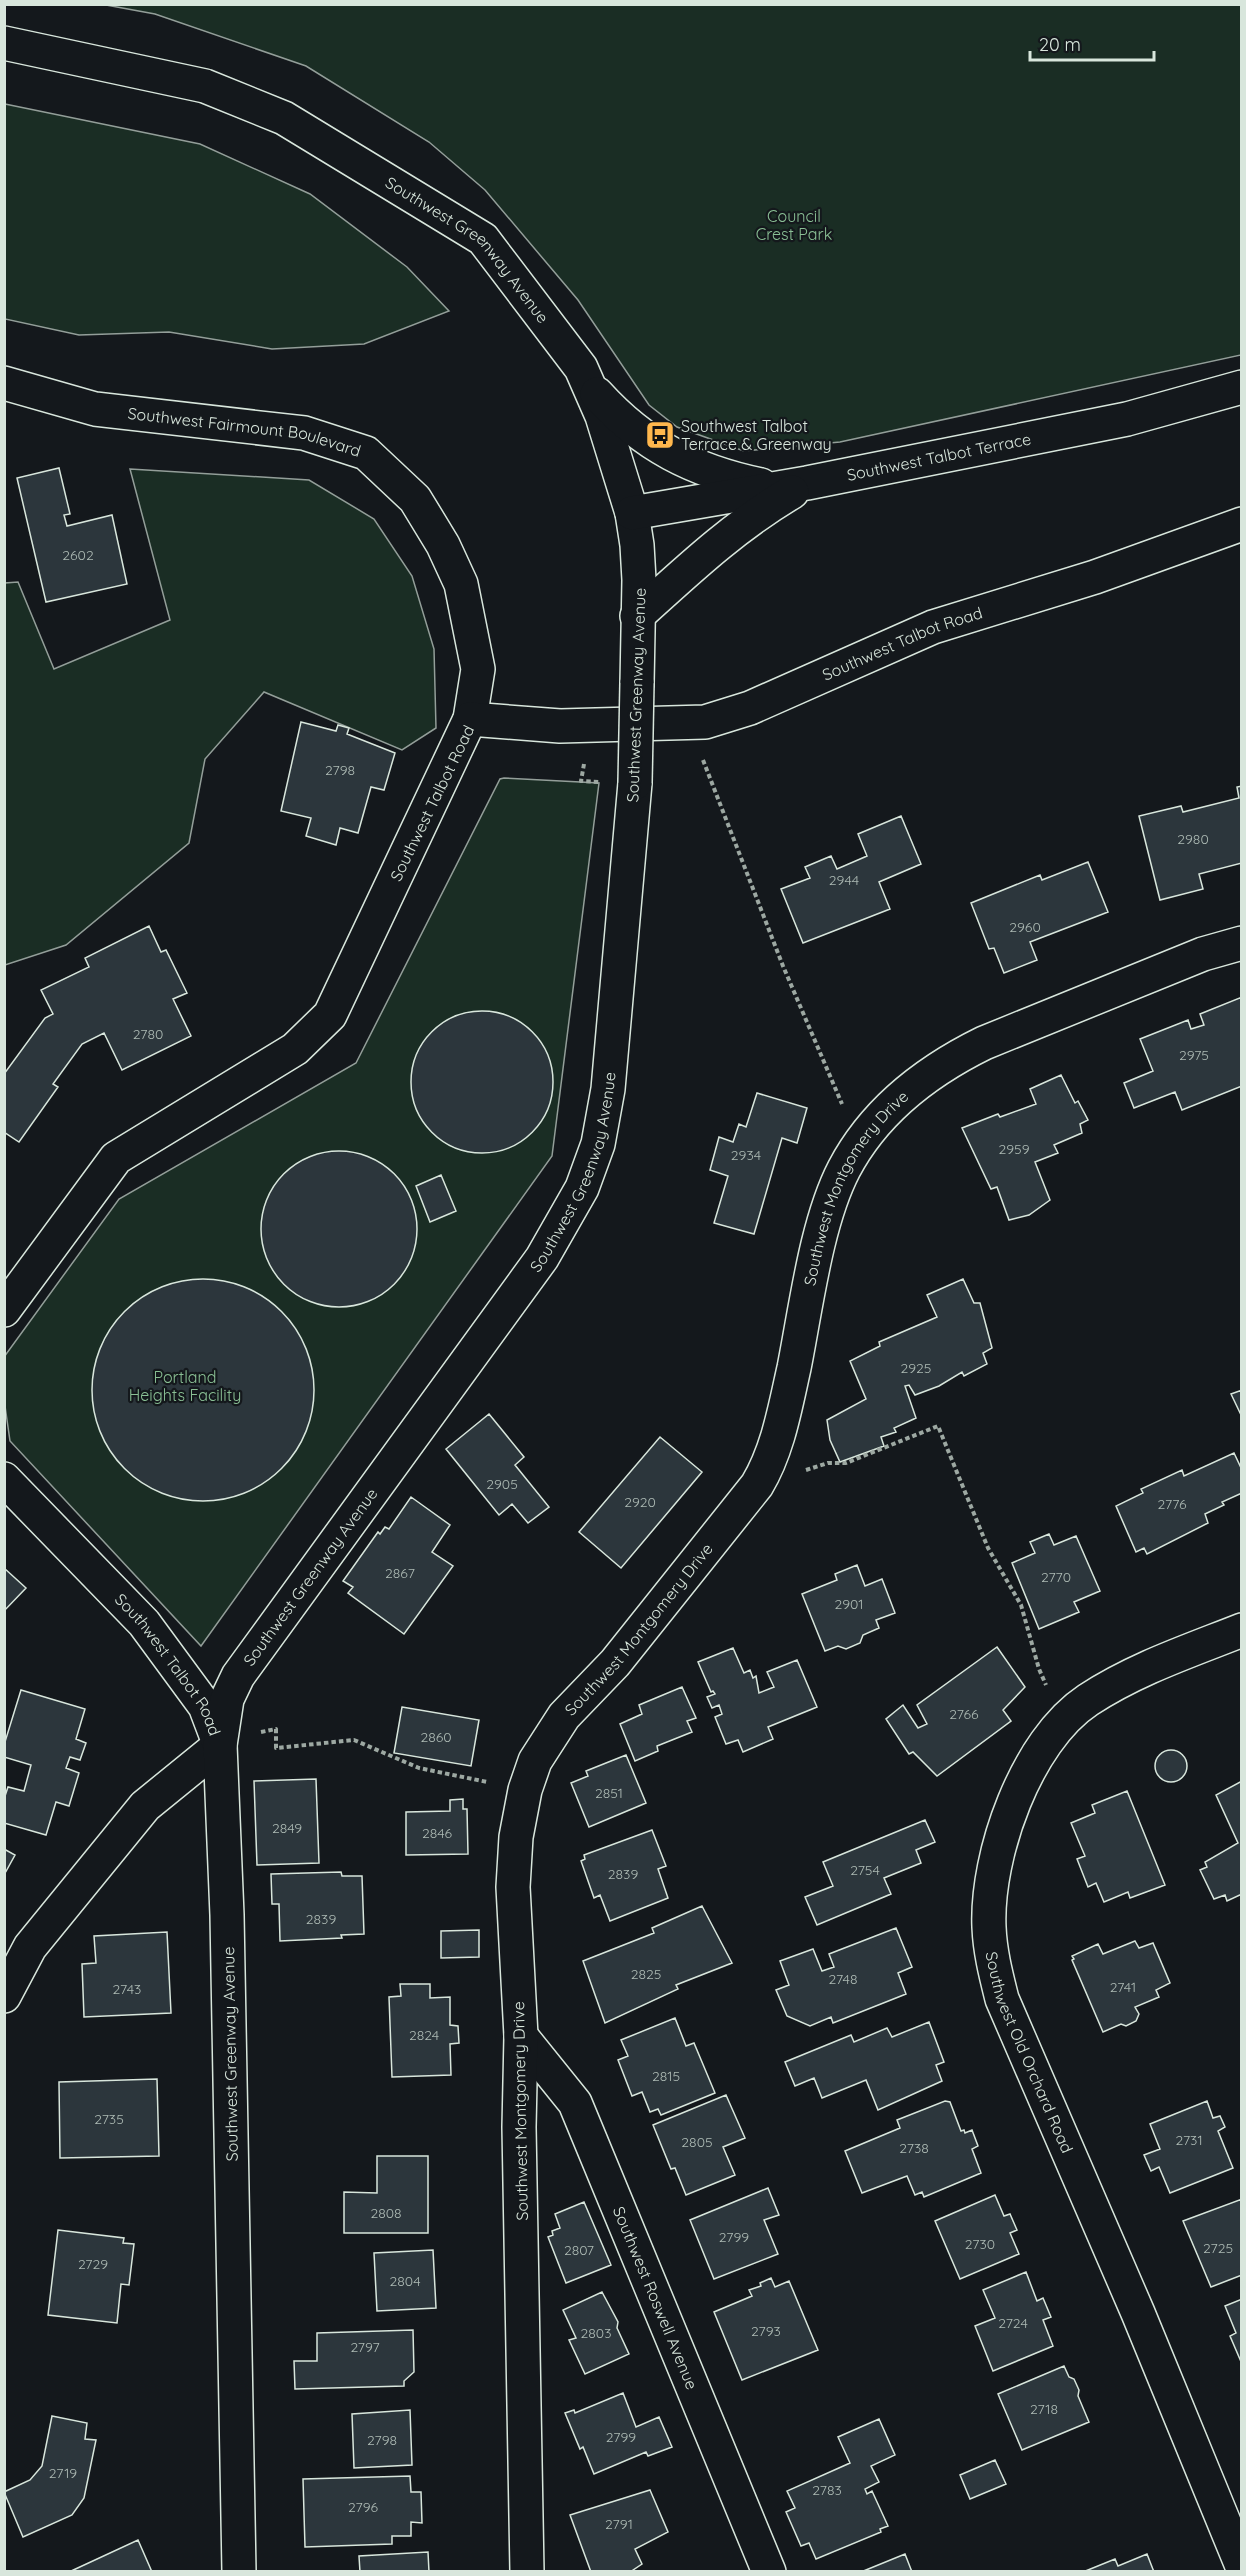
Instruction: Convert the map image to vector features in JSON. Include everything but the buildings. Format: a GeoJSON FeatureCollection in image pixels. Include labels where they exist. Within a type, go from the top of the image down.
{"type":"FeatureCollection","features":[{"type":"Feature","properties":{"kind":"street","name":"Southwest Greenway Avenue"},"geometry":{"type":"LineString","coordinates":[[4,43],[205,86],[284,118],[483,239],[581,368],[602,416],[632,513],[638,561],[635,783],[608,1089],[598,1144],[582,1188],[542,1258],[238,1676],[226,1699],[220,1745],[227,1915],[240,2571]]}},
{"type":"Feature","properties":{"kind":"street","name":"Southwest Fairmount Boulevard"},"geometry":{"type":"LineString","coordinates":[[4,383],[95,409],[304,433],[366,453],[415,499],[443,545],[461,584],[478,669],[470,719]]}},
{"type":"Feature","properties":{"kind":"street"},"geometry":{"type":"LineString","coordinates":[[589,385],[623,420],[662,450],[700,469],[726,478],[793,486]]}},
{"type":"Feature","properties":{"kind":"street","name":"Southwest Talbot Terrace"},"geometry":{"type":"LineString","coordinates":[[632,513],[793,486],[1127,419],[1242,387]]}},
{"type":"Feature","properties":{"kind":"street"},"geometry":{"type":"LineString","coordinates":[[638,616],[720,540],[793,486]]}},
{"type":"Feature","properties":{"kind":"street","name":"Southwest Talbot Road"},"geometry":{"type":"LineString","coordinates":[[4,1310],[116,1158],[295,1049],[330,1015],[470,719],[560,726],[705,722],[750,708],[933,627],[1095,577],[1242,524]]}},
{"type":"Feature","properties":{"kind":"street","name":"Southwest Montgomery Drive"},"geometry":{"type":"LineString","coordinates":[[527,2571],[519,2127],[521,2036],[513,1887],[516,1837],[525,1790],[535,1761],[564,1716],[615,1663],[757,1485],[768,1466],[785,1409],[823,1225],[844,1170],[866,1135],[902,1098],[955,1058],[984,1043],[1192,959],[1226,946],[1242,943]]}},
{"type":"Feature","properties":{"kind":"street","name":"Southwest Talbot Road"},"geometry":{"type":"LineString","coordinates":[[4,1479],[144,1623],[205,1706],[220,1745],[145,1806],[30,1947],[4,1996]]}},
{"type":"Feature","properties":{"kind":"street","name":"Southwest Old Orchard Road"},"geometry":{"type":"LineString","coordinates":[[1242,1630],[1134,1673],[1086,1701],[1050,1739],[1035,1760],[1016,1795],[1005,1828],[990,1899],[989,1927],[993,1965],[1002,1999],[1138,2313],[1242,2566]]}},
{"type":"Feature","properties":{"kind":"street","name":"Southwest Roswell Avenue"},"geometry":{"type":"LineString","coordinates":[[521,2036],[575,2103],[768,2571]]}},
{"type":"Feature","properties":{"kind":"path"},"geometry":{"type":"LineString","coordinates":[[689,724],[783,966],[844,1109],[866,1135]]}},
{"type":"Feature","properties":{"kind":"path"},"geometry":{"type":"LineString","coordinates":[[573,762],[584,762],[581,781],[601,782]]}},
{"type":"Feature","properties":{"kind":"path"},"geometry":{"type":"LineString","coordinates":[[768,1466],[796,1473],[828,1463],[846,1463],[938,1426],[988,1548],[1021,1605],[1039,1670],[1047,1687],[1070,1716]]}},
{"type":"Feature","properties":{"kind":"path"},"geometry":{"type":"LineString","coordinates":[[220,1745],[276,1729],[276,1748],[354,1740],[419,1768],[525,1790]]}},
{"type":"Feature","properties":{"kind":"green space","name":"Council Crest Park"},"geometry":{"type":"Polygon","coordinates":[[[106,5],[1241,5],[1241,355],[840,442],[744,451],[677,427],[649,405],[578,300],[485,190],[429,142],[306,66],[155,14],[106,5]]]}},
{"type":"Feature","properties":{"kind":"green space"},"geometry":{"type":"Polygon","coordinates":[[[5,104],[200,144],[310,194],[407,267],[449,311],[364,344],[272,349],[169,332],[79,335],[5,319],[5,104]]]}},
{"type":"Feature","properties":{"kind":"green space"},"geometry":{"type":"Polygon","coordinates":[[[130,469],[309,480],[374,519],[412,576],[434,649],[436,728],[402,750],[264,692],[205,759],[189,843],[66,945],[5,965],[5,583],[18,582],[54,669],[170,620],[130,469]]]}},
{"type":"Feature","properties":{"kind":"green space","name":"Portland Heights Facility"},"geometry":{"type":"Polygon","coordinates":[[[500,779],[599,783],[552,1156],[201,1646],[10,1441],[5,1406],[4,1357],[119,1199],[356,1063],[500,779]]]}},
{"type":"Feature","properties":{"kind":"place","name":"Southwest Talbot Terrace & Greenway"},"geometry":{"type":"Point","coordinates":[660,435]}}]}
